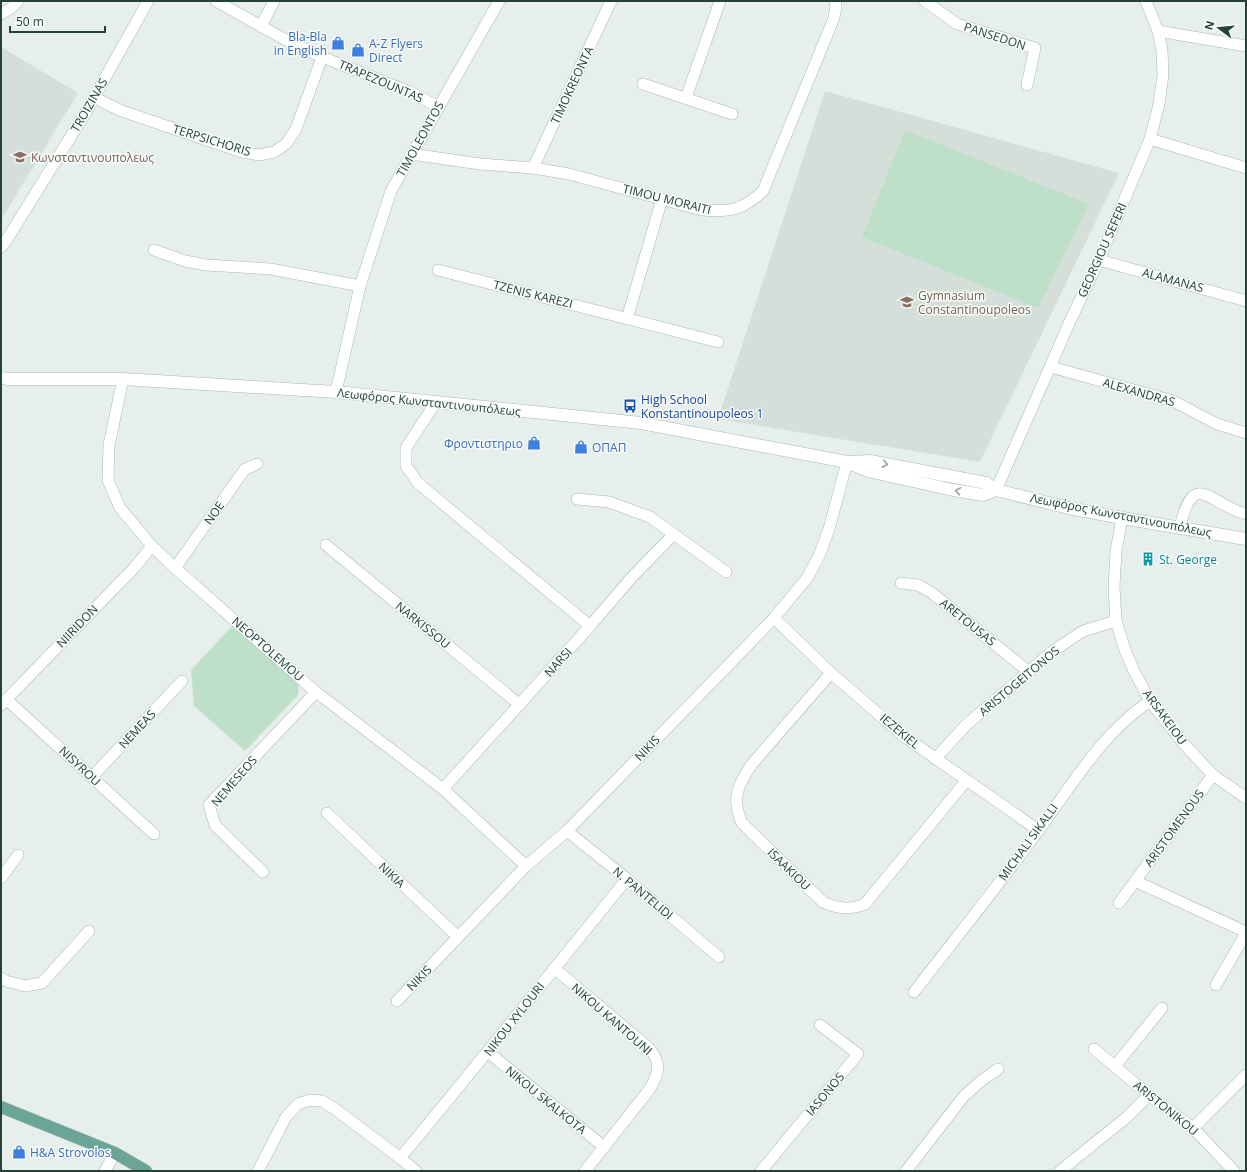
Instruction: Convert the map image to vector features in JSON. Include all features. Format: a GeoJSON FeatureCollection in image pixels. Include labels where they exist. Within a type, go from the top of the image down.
{"type":"FeatureCollection","features":[{"type":"Feature","properties":{"kind":"main road"},"geometry":{"type":"LineString","coordinates":[[1,1107],[115,1153],[146,1171]]}},
{"type":"Feature","properties":{"kind":"street"},"geometry":{"type":"LineString","coordinates":[[1,14],[11,8],[18,1]]}},
{"type":"Feature","properties":{"kind":"street","name":"TROIZINAS"},"geometry":{"type":"LineString","coordinates":[[1,247],[94,97],[148,1]]}},
{"type":"Feature","properties":{"kind":"street","name":"TRAPEZOUNTAS"},"geometry":{"type":"LineString","coordinates":[[216,1],[322,57],[410,92],[438,107]]}},
{"type":"Feature","properties":{"kind":"street"},"geometry":{"type":"LineString","coordinates":[[261,26],[274,1]]}},
{"type":"Feature","properties":{"kind":"street","name":"TIMOLEONTOS"},"geometry":{"type":"LineString","coordinates":[[336,392],[360,286],[391,191],[499,1]]}},
{"type":"Feature","properties":{"kind":"street","name":"TIMOKREONTA"},"geometry":{"type":"LineString","coordinates":[[533,168],[611,1]]}},
{"type":"Feature","properties":{"kind":"street"},"geometry":{"type":"LineString","coordinates":[[686,98],[720,1]]}},
{"type":"Feature","properties":{"kind":"street","name":"TIMOU MORAITI"},"geometry":{"type":"LineString","coordinates":[[411,154],[480,164],[533,168],[569,174],[702,210],[721,211],[736,209],[751,202],[763,191],[834,18],[836,6],[835,1]]}},
{"type":"Feature","properties":{"kind":"street","name":"PANSEDON"},"geometry":{"type":"LineString","coordinates":[[925,1],[957,24],[1035,48],[1027,85]]}},
{"type":"Feature","properties":{"kind":"street","name":"GEORGIOU SEFERI"},"geometry":{"type":"LineString","coordinates":[[996,490],[999,480],[1071,319],[1099,260],[1150,139],[1159,104],[1163,75],[1162,50],[1158,31],[1146,1]]}},
{"type":"Feature","properties":{"kind":"street"},"geometry":{"type":"LineString","coordinates":[[1158,31],[1246,46]]}},
{"type":"Feature","properties":{"kind":"street","name":"TERPSICHORIS"},"geometry":{"type":"LineString","coordinates":[[94,97],[122,111],[242,152],[259,155],[274,152],[286,144],[296,129],[322,57]]}},
{"type":"Feature","properties":{"kind":"street"},"geometry":{"type":"LineString","coordinates":[[643,84],[732,114]]}},
{"type":"Feature","properties":{"kind":"street"},"geometry":{"type":"LineString","coordinates":[[1150,139],[1246,168]]}},
{"type":"Feature","properties":{"kind":"street"},"geometry":{"type":"LineString","coordinates":[[628,318],[662,198]]}},
{"type":"Feature","properties":{"kind":"street"},"geometry":{"type":"LineString","coordinates":[[154,250],[186,261],[206,265],[271,269],[360,286]]}},
{"type":"Feature","properties":{"kind":"street","name":"ALAMANAS"},"geometry":{"type":"LineString","coordinates":[[1099,260],[1246,301]]}},
{"type":"Feature","properties":{"kind":"street","name":"TZENIS KAREZI"},"geometry":{"type":"LineString","coordinates":[[438,270],[718,342]]}},
{"type":"Feature","properties":{"kind":"street","name":"ALEXANDRAS"},"geometry":{"type":"LineString","coordinates":[[1051,366],[1173,401],[1217,424],[1246,433]]}},
{"type":"Feature","properties":{"kind":"street","name":"Λεωφόρος Κωνσταντινουπόλεως"},"geometry":{"type":"LineString","coordinates":[[3,379],[123,379],[336,392],[642,423],[846,462],[868,471],[953,490],[983,495],[996,490],[1069,508],[1246,539]]}},
{"type":"Feature","properties":{"kind":"street","name":"NEOPTOLEMOU"},"geometry":{"type":"LineString","coordinates":[[123,379],[109,445],[108,480],[120,508],[152,546],[175,568],[316,692],[443,789],[526,866]]}},
{"type":"Feature","properties":{"kind":"street"},"geometry":{"type":"LineString","coordinates":[[436,402],[406,448],[406,466],[418,483],[590,626]]}},
{"type":"Feature","properties":{"kind":"street","name":"NIKIS"},"geometry":{"type":"LineString","coordinates":[[397,1001],[526,866],[567,831],[774,618],[807,578],[819,556],[833,514],[846,462]]}},
{"type":"Feature","properties":{"kind":"street","name":"NOE"},"geometry":{"type":"LineString","coordinates":[[175,568],[245,469],[257,464]]}},
{"type":"Feature","properties":{"kind":"street"},"geometry":{"type":"LineString","coordinates":[[1180,527],[1186,503],[1193,496],[1200,494],[1206,494],[1235,510],[1246,514]]}},
{"type":"Feature","properties":{"kind":"street"},"geometry":{"type":"LineString","coordinates":[[577,499],[609,502],[650,517],[726,572]]}},
{"type":"Feature","properties":{"kind":"street","name":"ARSAKEIOU"},"geometry":{"type":"LineString","coordinates":[[1122,518],[1116,551],[1114,587],[1116,621],[1125,650],[1134,671],[1150,701],[1184,744],[1213,775],[1246,798]]}},
{"type":"Feature","properties":{"kind":"street","name":"NARSI"},"geometry":{"type":"LineString","coordinates":[[443,789],[520,705],[632,577],[674,534]]}},
{"type":"Feature","properties":{"kind":"street","name":"NARKISSOU"},"geometry":{"type":"LineString","coordinates":[[326,545],[520,705]]}},
{"type":"Feature","properties":{"kind":"street","name":"NIIRIDON"},"geometry":{"type":"LineString","coordinates":[[4,702],[134,568],[152,546]]}},
{"type":"Feature","properties":{"kind":"street","name":"ARETOUSAS"},"geometry":{"type":"LineString","coordinates":[[901,582],[918,585],[932,593],[1029,672]]}},
{"type":"Feature","properties":{"kind":"street","name":"IEZEKIEL"},"geometry":{"type":"LineString","coordinates":[[774,618],[831,673],[905,737],[1038,830]]}},
{"type":"Feature","properties":{"kind":"street","name":"ARISTOGEITONOS"},"geometry":{"type":"LineString","coordinates":[[935,759],[966,725],[1053,651],[1083,631],[1116,621]]}},
{"type":"Feature","properties":{"kind":"street","name":"ISAAKIOU"},"geometry":{"type":"LineString","coordinates":[[831,673],[752,764],[743,777],[738,788],[737,797],[738,815],[742,823],[823,902],[832,907],[843,909],[855,908],[866,904],[966,781]]}},
{"type":"Feature","properties":{"kind":"street","name":"NEMEAS"},"geometry":{"type":"LineString","coordinates":[[92,777],[182,681]]}},
{"type":"Feature","properties":{"kind":"street","name":"NEMESEOS"},"geometry":{"type":"LineString","coordinates":[[263,872],[214,825],[209,805],[316,692]]}},
{"type":"Feature","properties":{"kind":"street","name":"MICHALI SIKALLI"},"geometry":{"type":"LineString","coordinates":[[914,992],[1038,830],[1068,787],[1098,750],[1134,712],[1150,701]]}},
{"type":"Feature","properties":{"kind":"street","name":"NISYROU"},"geometry":{"type":"LineString","coordinates":[[4,702],[92,777],[154,834]]}},
{"type":"Feature","properties":{"kind":"street","name":"ARISTOMENOUS"},"geometry":{"type":"LineString","coordinates":[[1119,903],[1213,775]]}},
{"type":"Feature","properties":{"kind":"street","name":"NIKIA"},"geometry":{"type":"LineString","coordinates":[[327,813],[458,937]]}},
{"type":"Feature","properties":{"kind":"street","name":"N. PANTELIDI"},"geometry":{"type":"LineString","coordinates":[[567,831],[627,879],[718,957]]}},
{"type":"Feature","properties":{"kind":"street"},"geometry":{"type":"LineString","coordinates":[[1,878],[18,855]]}},
{"type":"Feature","properties":{"kind":"street","name":"NIKOU XYLOURI"},"geometry":{"type":"LineString","coordinates":[[400,1158],[488,1052],[627,879]]}},
{"type":"Feature","properties":{"kind":"street","name":"ARISTOMENOUS"},"geometry":{"type":"LineString","coordinates":[[1136,881],[1246,932]]}},
{"type":"Feature","properties":{"kind":"street"},"geometry":{"type":"LineString","coordinates":[[1,978],[6,981],[25,986],[42,983],[89,931]]}},
{"type":"Feature","properties":{"kind":"street"},"geometry":{"type":"LineString","coordinates":[[1216,985],[1246,932]]}},
{"type":"Feature","properties":{"kind":"street","name":"NIKOU KANTOUNI"},"geometry":{"type":"LineString","coordinates":[[554,968],[648,1048],[657,1060],[658,1068],[655,1082],[584,1171]]}},
{"type":"Feature","properties":{"kind":"street"},"geometry":{"type":"LineString","coordinates":[[1115,1066],[1162,1008]]}},
{"type":"Feature","properties":{"kind":"street","name":"IASONOS"},"geometry":{"type":"LineString","coordinates":[[761,1171],[858,1054],[820,1025]]}},
{"type":"Feature","properties":{"kind":"street","name":"ARISTONIKOU"},"geometry":{"type":"LineString","coordinates":[[1094,1049],[1149,1095],[1193,1128],[1234,1171]]}},
{"type":"Feature","properties":{"kind":"street","name":"NIKOU SKALKOTA"},"geometry":{"type":"LineString","coordinates":[[488,1052],[604,1147]]}},
{"type":"Feature","properties":{"kind":"street"},"geometry":{"type":"LineString","coordinates":[[906,1171],[964,1096],[998,1069]]}},
{"type":"Feature","properties":{"kind":"street"},"geometry":{"type":"LineString","coordinates":[[1193,1128],[1246,1075]]}},
{"type":"Feature","properties":{"kind":"street"},"geometry":{"type":"LineString","coordinates":[[1060,1171],[1127,1117],[1149,1095]]}},
{"type":"Feature","properties":{"kind":"street"},"geometry":{"type":"LineString","coordinates":[[258,1171],[286,1117],[298,1104],[310,1100],[322,1101],[416,1171]]}},
{"type":"Feature","properties":{"kind":"street"},"geometry":{"type":"LineString","coordinates":[[105,1171],[115,1153]]}},
{"type":"Feature","properties":{"kind":"shaded area","name":"Κωνσταντινουπολεως"},"geometry":{"type":"Polygon","coordinates":[[[1,47],[78,93],[1,220],[1,47]]]}},
{"type":"Feature","properties":{"kind":"shaded area","name":"Gymnasium Constantinoupoleos"},"geometry":{"type":"Polygon","coordinates":[[[825,91],[1119,173],[980,462],[718,419],[825,91]]]}},
{"type":"Feature","properties":{"kind":"green space"},"geometry":{"type":"Polygon","coordinates":[[[905,130],[1089,204],[1038,308],[862,237],[905,130]]]}},
{"type":"Feature","properties":{"kind":"green space"},"geometry":{"type":"Polygon","coordinates":[[[234,624],[299,678],[298,695],[245,751],[194,706],[191,670],[234,624]]]}},
{"type":"Feature","properties":{"kind":"place","name":"Bla-Bla in English"},"geometry":{"type":"Point","coordinates":[338,43]}},
{"type":"Feature","properties":{"kind":"place","name":"A-Z Flyers Direct"},"geometry":{"type":"Point","coordinates":[358,50]}},
{"type":"Feature","properties":{"kind":"place","name":"Κωνσταντινουπολεως"},"geometry":{"type":"Point","coordinates":[20,157]}},
{"type":"Feature","properties":{"kind":"place","name":"Gymnasium Constantinoupoleos"},"geometry":{"type":"Point","coordinates":[907,302]}},
{"type":"Feature","properties":{"kind":"place","name":"High School Konstantinoupoleos 1"},"geometry":{"type":"Point","coordinates":[630,406]}},
{"type":"Feature","properties":{"kind":"place","name":"Φροντιστηριο"},"geometry":{"type":"Point","coordinates":[534,443]}},
{"type":"Feature","properties":{"kind":"place","name":"ΟΠΑΠ"},"geometry":{"type":"Point","coordinates":[581,447]}},
{"type":"Feature","properties":{"kind":"place","name":"St. George"},"geometry":{"type":"Point","coordinates":[1148,559]}},
{"type":"Feature","properties":{"kind":"place","name":"H&A Strovolos"},"geometry":{"type":"Point","coordinates":[19,1152]}}]}
